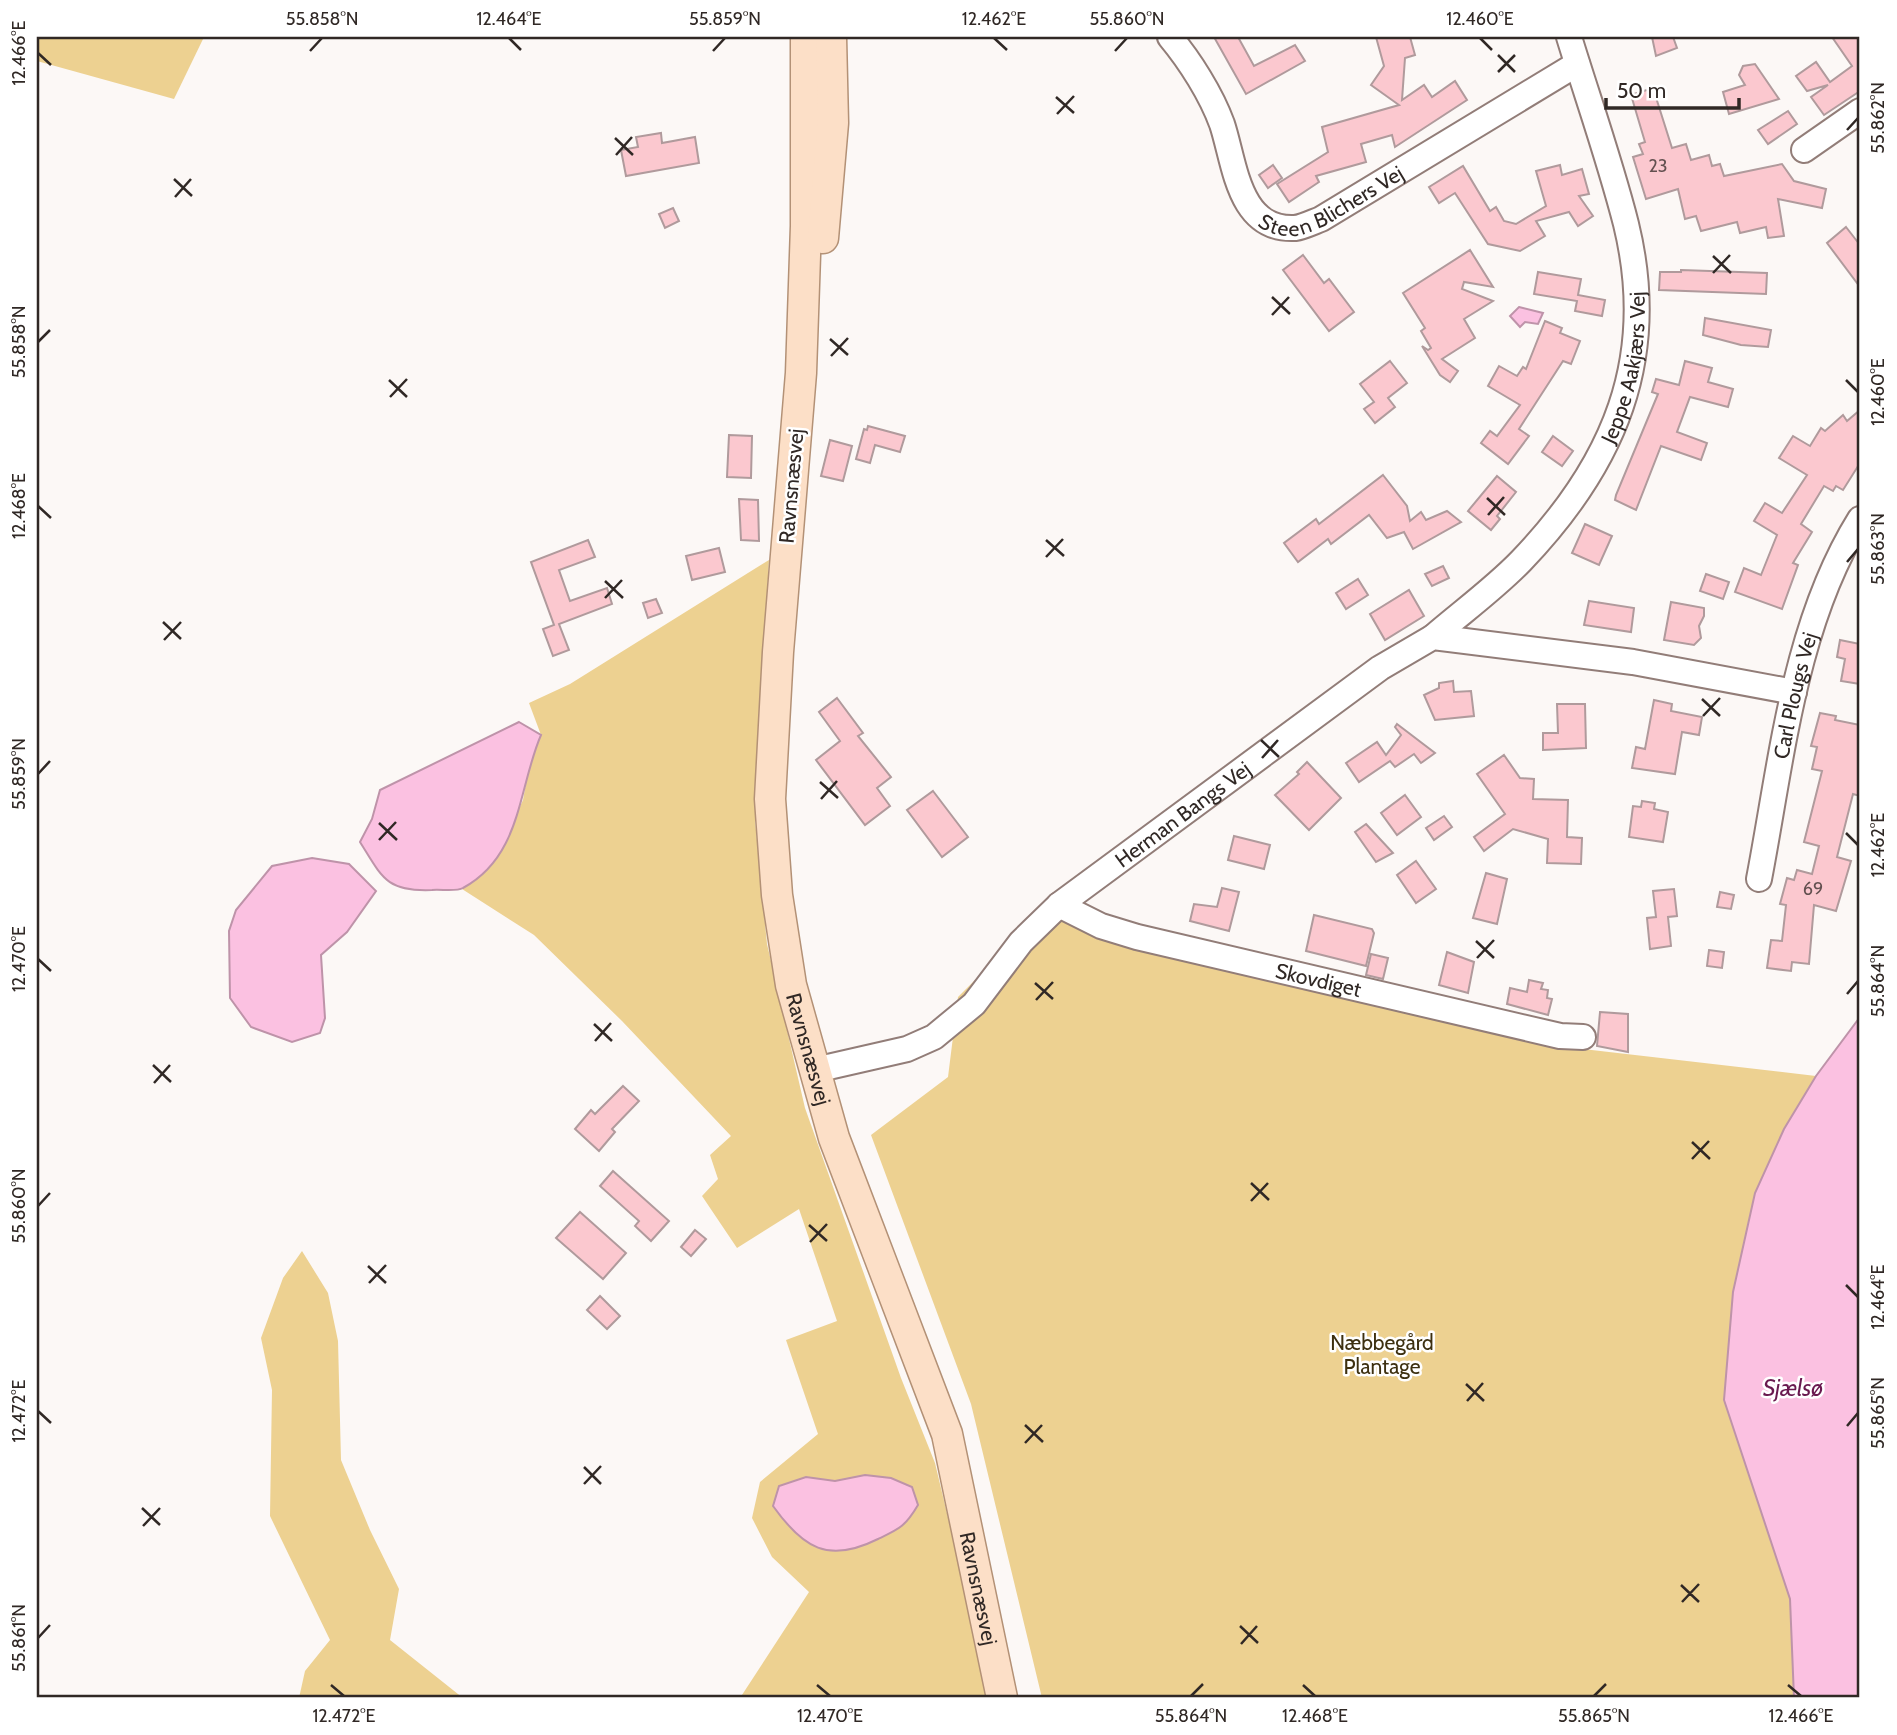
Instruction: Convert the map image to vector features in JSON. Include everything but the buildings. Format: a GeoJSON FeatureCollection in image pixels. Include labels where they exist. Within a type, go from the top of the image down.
{"type":"FeatureCollection","features":[{"type":"Feature","properties":{"kind":"main road","name":"Ravnsnæsvej"},"geometry":{"type":"LineString","coordinates":[[806,37],[806,226],[801,373],[778,652],[770,799],[777,895],[792,985],[834,1138],[947,1434],[1002,1698]]}},
{"type":"Feature","properties":{"kind":"main road","name":"Ravnsnæsvej"},"geometry":{"type":"LineString","coordinates":[[801,373],[825,222],[833,123],[831,37]]}},
{"type":"Feature","properties":{"kind":"street","name":"Steen Blichers Vej"},"geometry":{"type":"LineString","coordinates":[[1170,37],[1186,56],[1221,122],[1243,198],[1258,216],[1296,228],[1321,219],[1577,64]]}},
{"type":"Feature","properties":{"kind":"street","name":"Jeppe Aakjærs Vej"},"geometry":{"type":"LineString","coordinates":[[1433,637],[1519,563],[1552,527],[1584,482],[1612,433],[1627,393],[1635,349],[1636,285],[1626,226],[1569,37]]}},
{"type":"Feature","properties":{"kind":"street"},"geometry":{"type":"LineString","coordinates":[[1804,150],[1860,111]]}},
{"type":"Feature","properties":{"kind":"street","name":"Carl Plougs Vej"},"geometry":{"type":"LineString","coordinates":[[1759,879],[1794,692],[1826,585],[1860,519]]}},
{"type":"Feature","properties":{"kind":"street"},"geometry":{"type":"LineString","coordinates":[[1433,637],[1633,662],[1794,692]]}},
{"type":"Feature","properties":{"kind":"street","name":"Herman Bangs Vej"},"geometry":{"type":"LineString","coordinates":[[815,1070],[907,1049],[934,1037],[974,1003],[1021,942],[1059,905],[1380,668],[1433,637]]}},
{"type":"Feature","properties":{"kind":"street","name":"Skovdiget"},"geometry":{"type":"LineString","coordinates":[[1059,905],[1101,926],[1137,937],[1560,1036],[1583,1037]]}},
{"type":"Feature","properties":{"kind":"green space"},"geometry":{"type":"Polygon","coordinates":[[[37,37],[204,37],[174,99],[37,61],[37,37]]]}},
{"type":"Feature","properties":{"kind":"green space"},"geometry":{"type":"Polygon","coordinates":[[[769,560],[755,820],[767,944],[805,1108],[901,1378],[935,1463],[991,1698],[740,1698],[809,1592],[772,1557],[752,1518],[760,1482],[818,1434],[786,1340],[837,1321],[799,1209],[737,1248],[702,1196],[718,1179],[710,1155],[731,1136],[622,1021],[534,935],[462,889],[495,861],[523,800],[530,760],[541,735],[529,703],[570,684],[769,560]]]}},
{"type":"Feature","properties":{"kind":"green space","name":"Næbbegård Plantage"},"geometry":{"type":"Polygon","coordinates":[[[1053,902],[1583,1049],[1816,1076],[1784,1129],[1755,1193],[1733,1292],[1724,1400],[1790,1599],[1794,1698],[1042,1698],[971,1404],[871,1135],[948,1077],[958,997],[1053,902]]]}},
{"type":"Feature","properties":{"kind":"green space"},"geometry":{"type":"Polygon","coordinates":[[[302,1251],[328,1293],[338,1341],[341,1460],[370,1530],[399,1589],[390,1640],[463,1698],[299,1698],[305,1671],[330,1640],[270,1516],[272,1390],[261,1338],[283,1278],[302,1251]]]}},
{"type":"Feature","properties":{"kind":"water"},"geometry":{"type":"Polygon","coordinates":[[[1519,307],[1543,313],[1538,324],[1525,322],[1520,327],[1510,316],[1519,307]]]}},
{"type":"Feature","properties":{"kind":"water"},"geometry":{"type":"Polygon","coordinates":[[[519,722],[541,735],[516,819],[497,858],[482,874],[460,889],[417,890],[395,885],[387,880],[360,842],[372,819],[380,790],[519,722]]]}},
{"type":"Feature","properties":{"kind":"water"},"geometry":{"type":"Polygon","coordinates":[[[312,858],[349,864],[376,891],[347,932],[321,955],[325,1018],[320,1033],[292,1042],[251,1027],[230,998],[229,931],[236,910],[272,866],[312,858]]]}},
{"type":"Feature","properties":{"kind":"water","name":"Sjælsø"},"geometry":{"type":"Polygon","coordinates":[[[1860,1017],[1860,1698],[1794,1698],[1790,1599],[1724,1400],[1733,1292],[1755,1193],[1784,1129],[1816,1076],[1860,1017]]]}},
{"type":"Feature","properties":{"kind":"water"},"geometry":{"type":"Polygon","coordinates":[[[865,1475],[891,1478],[912,1487],[918,1505],[901,1526],[860,1546],[831,1551],[818,1548],[795,1532],[773,1506],[779,1486],[806,1477],[835,1481],[865,1475]]]}}]}
